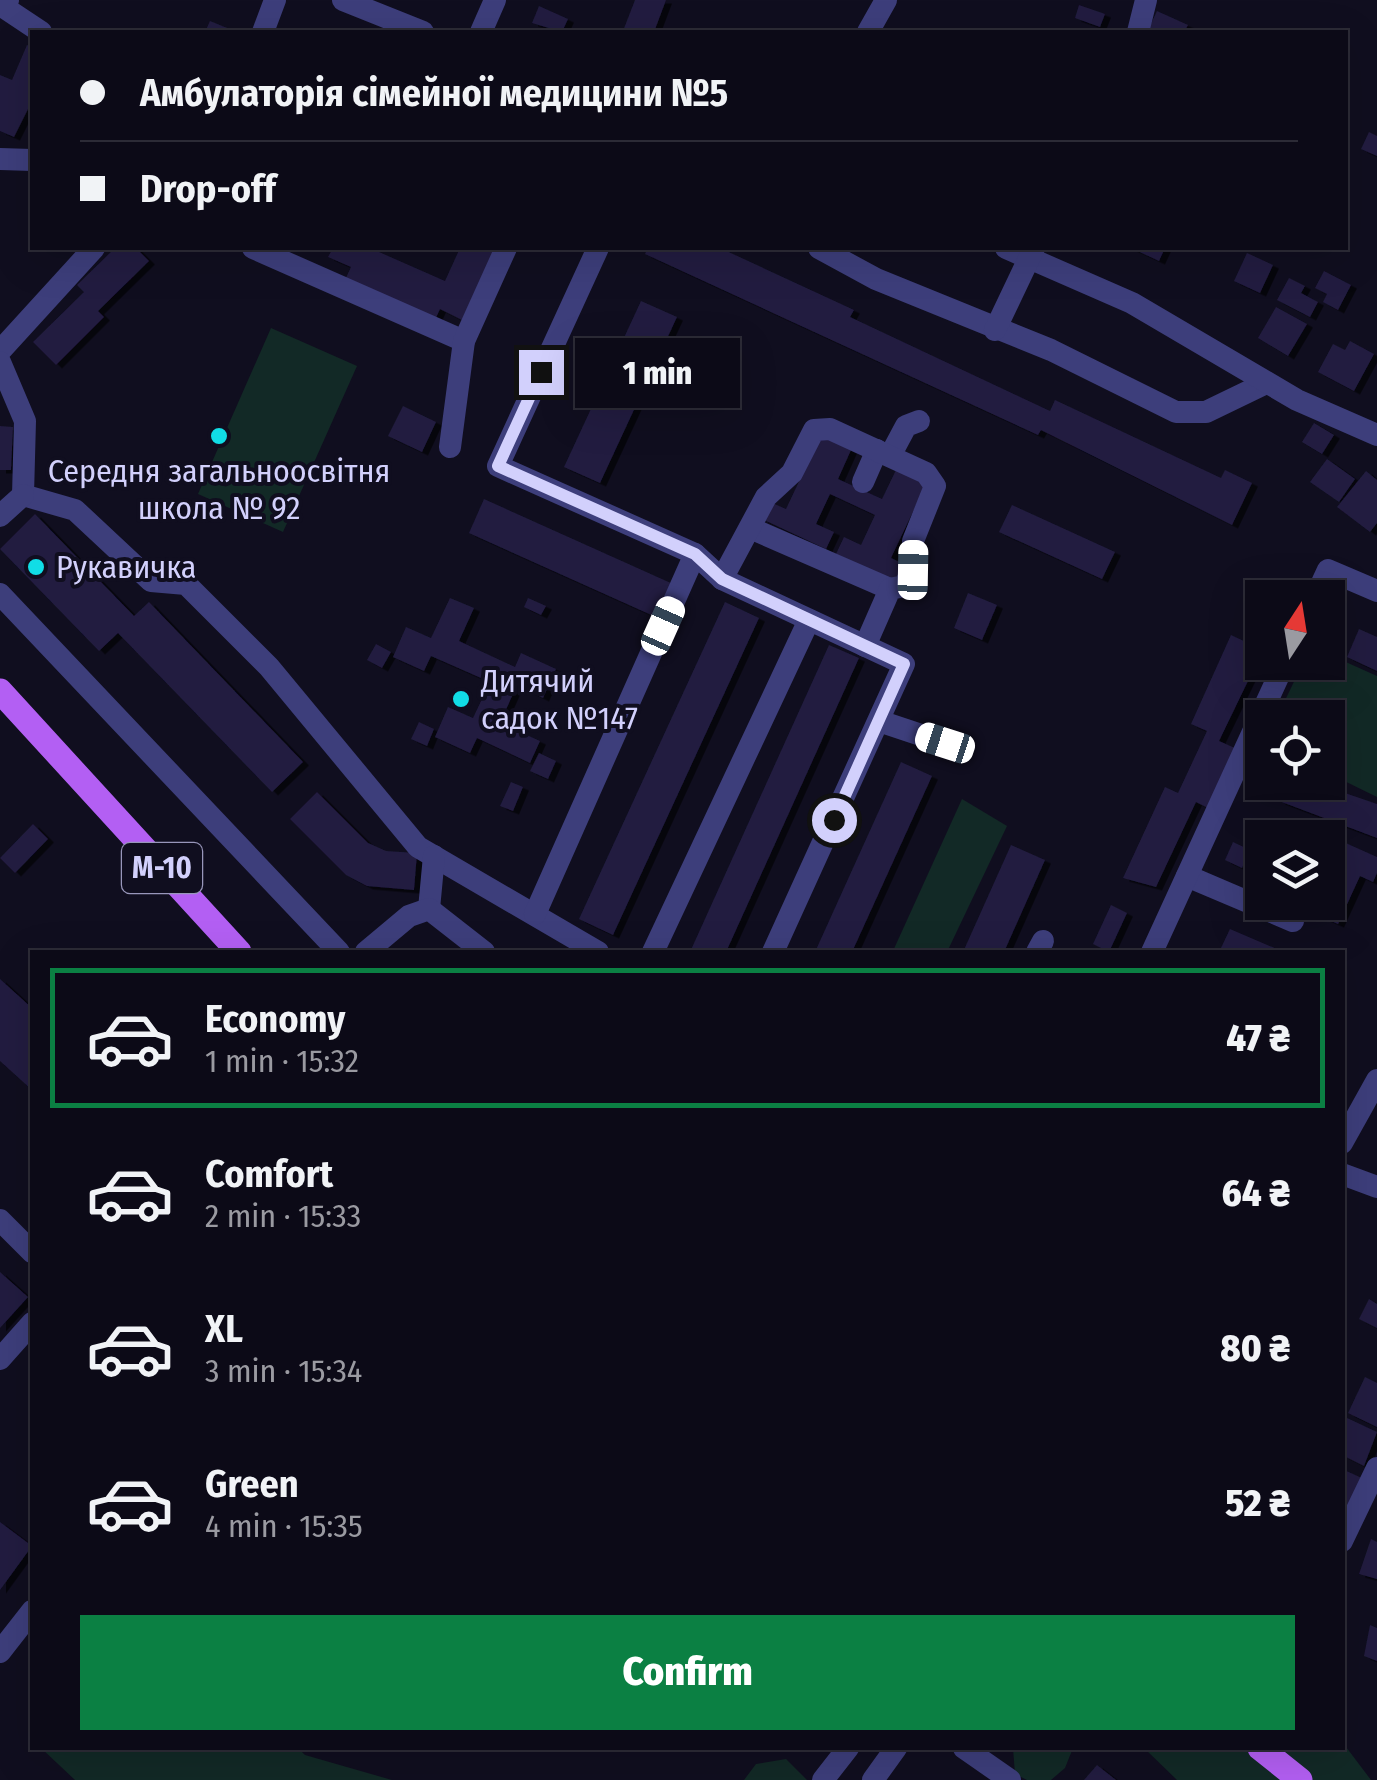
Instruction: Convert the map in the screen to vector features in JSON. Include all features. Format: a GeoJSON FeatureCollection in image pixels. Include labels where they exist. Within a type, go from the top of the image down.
{"type":"FeatureCollection","features":[{"type":"Feature","properties":{"kind":"main road","name":"М-10"},"geometry":{"type":"LineString","coordinates":[[0,692],[236,950]]}},
{"type":"Feature","properties":{"kind":"main road"},"geometry":{"type":"LineString","coordinates":[[1262,1750],[1300,1780]]}},
{"type":"Feature","properties":{"kind":"street"},"geometry":{"type":"LineString","coordinates":[[8,0],[5,8],[38,30]]}},
{"type":"Feature","properties":{"kind":"street"},"geometry":{"type":"LineString","coordinates":[[264,30],[275,0]]}},
{"type":"Feature","properties":{"kind":"street"},"geometry":{"type":"LineString","coordinates":[[343,0],[418,30]]}},
{"type":"Feature","properties":{"kind":"street"},"geometry":{"type":"LineString","coordinates":[[481,30],[495,0]]}},
{"type":"Feature","properties":{"kind":"street"},"geometry":{"type":"LineString","coordinates":[[869,30],[886,0]]}},
{"type":"Feature","properties":{"kind":"street"},"geometry":{"type":"LineString","coordinates":[[1138,30],[1146,0]]}},
{"type":"Feature","properties":{"kind":"street"},"geometry":{"type":"LineString","coordinates":[[0,159],[30,160]]}},
{"type":"Feature","properties":{"kind":"street"},"geometry":{"type":"LineString","coordinates":[[0,351],[92,250]]}},
{"type":"Feature","properties":{"kind":"street"},"geometry":{"type":"LineString","coordinates":[[263,250],[298,257],[464,341]]}},
{"type":"Feature","properties":{"kind":"street"},"geometry":{"type":"LineString","coordinates":[[450,447],[464,341],[505,250]]}},
{"type":"Feature","properties":{"kind":"street"},"geometry":{"type":"LineString","coordinates":[[597,250],[498,466],[695,554],[722,579],[904,664],[774,950]]}},
{"type":"Feature","properties":{"kind":"street"},"geometry":{"type":"LineString","coordinates":[[823,250],[876,280],[1051,350],[1176,412],[1206,412],[1266,383]]}},
{"type":"Feature","properties":{"kind":"street"},"geometry":{"type":"LineString","coordinates":[[995,330],[1032,252],[1132,303],[1266,383],[1377,436]]}},
{"type":"Feature","properties":{"kind":"street"},"geometry":{"type":"LineString","coordinates":[[0,362],[24,420],[23,495],[0,516]]}},
{"type":"Feature","properties":{"kind":"street"},"geometry":{"type":"LineString","coordinates":[[862,482],[906,426],[920,421]]}},
{"type":"Feature","properties":{"kind":"street"},"geometry":{"type":"LineString","coordinates":[[722,579],[766,497],[792,474],[814,430],[830,429],[884,453],[926,473],[935,486],[913,542],[913,570],[904,586],[890,589],[750,528]]}},
{"type":"Feature","properties":{"kind":"street"},"geometry":{"type":"LineString","coordinates":[[23,495],[75,510],[151,581],[186,584],[270,668],[418,847],[595,950]]}},
{"type":"Feature","properties":{"kind":"street"},"geometry":{"type":"LineString","coordinates":[[535,914],[695,554]]}},
{"type":"Feature","properties":{"kind":"street"},"geometry":{"type":"LineString","coordinates":[[1323,580],[1328,570],[1377,591]]}},
{"type":"Feature","properties":{"kind":"street"},"geometry":{"type":"LineString","coordinates":[[865,646],[890,589]]}},
{"type":"Feature","properties":{"kind":"street"},"geometry":{"type":"LineString","coordinates":[[0,594],[337,950]]}},
{"type":"Feature","properties":{"kind":"street"},"geometry":{"type":"LineString","coordinates":[[654,950],[808,620]]}},
{"type":"Feature","properties":{"kind":"street"},"geometry":{"type":"LineString","coordinates":[[1153,950],[1277,680]]}},
{"type":"Feature","properties":{"kind":"street"},"geometry":{"type":"LineString","coordinates":[[879,721],[945,743]]}},
{"type":"Feature","properties":{"kind":"street"},"geometry":{"type":"LineString","coordinates":[[429,909],[434,856]]}},
{"type":"Feature","properties":{"kind":"street"},"geometry":{"type":"LineString","coordinates":[[1187,876],[1293,921]]}},
{"type":"Feature","properties":{"kind":"street"},"geometry":{"type":"LineString","coordinates":[[368,950],[409,916],[429,909]]}},
{"type":"Feature","properties":{"kind":"street"},"geometry":{"type":"LineString","coordinates":[[429,909],[481,950]]}},
{"type":"Feature","properties":{"kind":"street"},"geometry":{"type":"LineString","coordinates":[[1345,1138],[1377,1080]]}},
{"type":"Feature","properties":{"kind":"street"},"geometry":{"type":"LineString","coordinates":[[1345,1175],[1377,1187]]}},
{"type":"Feature","properties":{"kind":"street"},"geometry":{"type":"LineString","coordinates":[[0,1220],[30,1250]]}},
{"type":"Feature","properties":{"kind":"street"},"geometry":{"type":"LineString","coordinates":[[0,1359],[30,1325]]}},
{"type":"Feature","properties":{"kind":"street"},"geometry":{"type":"LineString","coordinates":[[1345,1535],[1377,1468]]}},
{"type":"Feature","properties":{"kind":"street"},"geometry":{"type":"LineString","coordinates":[[0,1652],[30,1613]]}},
{"type":"Feature","properties":{"kind":"street"},"geometry":{"type":"LineString","coordinates":[[829,1779],[847,1750]]}},
{"type":"Feature","properties":{"kind":"street"},"geometry":{"type":"LineString","coordinates":[[874,1780],[895,1750]]}},
{"type":"Feature","properties":{"kind":"street"},"geometry":{"type":"LineString","coordinates":[[967,1750],[1010,1780]]}},
{"type":"Feature","properties":{"kind":"green space"},"geometry":{"type":"Polygon","coordinates":[[[271,328],[357,366],[283,532],[198,494],[271,328]]]}},
{"type":"Feature","properties":{"kind":"green space"},"geometry":{"type":"Polygon","coordinates":[[[1345,662],[1377,676],[1377,797],[1345,781],[1345,700],[1285,700],[1295,680],[1345,680],[1345,662]]]}},
{"type":"Feature","properties":{"kind":"green space"},"geometry":{"type":"Polygon","coordinates":[[[962,799],[1007,826],[948,950],[893,950],[962,799]]]}},
{"type":"Feature","properties":{"kind":"green space"},"geometry":{"type":"Polygon","coordinates":[[[1345,1746],[1371,1780],[1308,1780],[1279,1750],[1345,1750],[1345,1746]]]}},
{"type":"Feature","properties":{"kind":"green space"},"geometry":{"type":"Polygon","coordinates":[[[43,1750],[300,1750],[305,1755],[392,1780],[75,1780],[43,1750]]]}},
{"type":"Feature","properties":{"kind":"green space"},"geometry":{"type":"Polygon","coordinates":[[[1013,1750],[1072,1750],[1065,1768],[1051,1780],[1027,1780],[1015,1774],[1013,1750]]]}},
{"type":"Feature","properties":{"kind":"green space"},"geometry":{"type":"Polygon","coordinates":[[[1146,1750],[1245,1750],[1281,1780],[1177,1780],[1146,1750]]]}},
{"type":"Feature","properties":{"kind":"green space"},"geometry":{"type":"Polygon","coordinates":[[[786,1759],[807,1780],[744,1780],[756,1764],[786,1759]]]}},
{"type":"Feature","properties":{"kind":"building"},"geometry":{"type":"Polygon","coordinates":[[[635,0],[666,0],[655,30],[623,30],[635,0]]]}},
{"type":"Feature","properties":{"kind":"building"},"geometry":{"type":"Polygon","coordinates":[[[1079,5],[1105,14],[1100,27],[1075,18],[1079,5]]]}},
{"type":"Feature","properties":{"kind":"building"},"geometry":{"type":"Polygon","coordinates":[[[539,6],[568,19],[563,30],[532,23],[539,6]]]}},
{"type":"Feature","properties":{"kind":"building"},"geometry":{"type":"Polygon","coordinates":[[[1157,11],[1188,25],[1185,30],[1148,30],[1157,11]]]}},
{"type":"Feature","properties":{"kind":"building"},"geometry":{"type":"Polygon","coordinates":[[[210,21],[232,30],[206,30],[210,21]]]}},
{"type":"Feature","properties":{"kind":"building"},"geometry":{"type":"Polygon","coordinates":[[[27,45],[30,46],[30,105],[14,137],[0,131],[0,75],[12,80],[27,45]]]}},
{"type":"Feature","properties":{"kind":"building"},"geometry":{"type":"Polygon","coordinates":[[[1369,132],[1377,136],[1377,156],[1361,149],[1369,132]]]}},
{"type":"Feature","properties":{"kind":"building"},"geometry":{"type":"Polygon","coordinates":[[[113,250],[138,250],[149,261],[98,311],[104,317],[56,365],[33,342],[84,292],[77,285],[113,250]]]}},
{"type":"Feature","properties":{"kind":"building"},"geometry":{"type":"Polygon","coordinates":[[[332,250],[375,250],[445,281],[459,250],[494,250],[462,320],[440,309],[434,322],[344,282],[351,267],[328,257],[332,250]]]}},
{"type":"Feature","properties":{"kind":"building"},"geometry":{"type":"Polygon","coordinates":[[[647,250],[724,250],[854,310],[850,317],[1050,411],[1055,400],[1221,478],[1225,470],[1252,483],[1232,525],[1041,430],[1038,435],[645,254],[647,250]]]}},
{"type":"Feature","properties":{"kind":"building"},"geometry":{"type":"Polygon","coordinates":[[[1135,250],[1164,250],[1159,261],[1135,250]]]}},
{"type":"Feature","properties":{"kind":"building"},"geometry":{"type":"Polygon","coordinates":[[[1247,253],[1273,265],[1260,293],[1234,281],[1247,253]]]}},
{"type":"Feature","properties":{"kind":"building"},"geometry":{"type":"Polygon","coordinates":[[[1324,271],[1351,285],[1338,310],[1323,302],[1327,294],[1315,288],[1324,271]]]}},
{"type":"Feature","properties":{"kind":"building"},"geometry":{"type":"Polygon","coordinates":[[[1289,278],[1305,286],[1301,293],[1318,302],[1310,317],[1277,300],[1289,278]]]}},
{"type":"Feature","properties":{"kind":"building"},"geometry":{"type":"Polygon","coordinates":[[[641,301],[677,317],[600,483],[564,467],[641,301]]]}},
{"type":"Feature","properties":{"kind":"building"},"geometry":{"type":"Polygon","coordinates":[[[1276,307],[1307,324],[1288,356],[1258,338],[1276,307]]]}},
{"type":"Feature","properties":{"kind":"building"},"geometry":{"type":"Polygon","coordinates":[[[1350,341],[1374,354],[1354,391],[1318,372],[1333,344],[1345,350],[1350,341]]]}},
{"type":"Feature","properties":{"kind":"building"},"geometry":{"type":"Polygon","coordinates":[[[403,406],[436,422],[422,452],[388,436],[403,406]]]}},
{"type":"Feature","properties":{"kind":"building"},"geometry":{"type":"Polygon","coordinates":[[[1314,423],[1334,435],[1322,454],[1302,442],[1314,423]]]}},
{"type":"Feature","properties":{"kind":"building"},"geometry":{"type":"Polygon","coordinates":[[[0,426],[13,427],[11,470],[0,470],[0,426]]]}},
{"type":"Feature","properties":{"kind":"building"},"geometry":{"type":"Polygon","coordinates":[[[821,435],[851,450],[838,479],[882,499],[896,470],[926,484],[891,558],[908,566],[900,584],[836,554],[844,537],[861,545],[875,515],[830,494],[816,524],[834,532],[826,549],[762,519],[770,502],[786,509],[821,435]]]}},
{"type":"Feature","properties":{"kind":"building"},"geometry":{"type":"Polygon","coordinates":[[[1327,459],[1355,479],[1339,502],[1310,482],[1327,459]]]}},
{"type":"Feature","properties":{"kind":"building"},"geometry":{"type":"Polygon","coordinates":[[[1366,471],[1377,480],[1377,523],[1370,532],[1337,507],[1366,471]]]}},
{"type":"Feature","properties":{"kind":"building"},"geometry":{"type":"Polygon","coordinates":[[[484,499],[673,584],[658,618],[469,533],[484,499]]]}},
{"type":"Feature","properties":{"kind":"building"},"geometry":{"type":"Polygon","coordinates":[[[1012,505],[1115,552],[1102,579],[999,532],[1012,505]]]}},
{"type":"Feature","properties":{"kind":"building"},"geometry":{"type":"Polygon","coordinates":[[[35,514],[134,616],[149,602],[303,762],[272,792],[118,633],[99,651],[0,549],[35,514]]]}},
{"type":"Feature","properties":{"kind":"building"},"geometry":{"type":"Polygon","coordinates":[[[968,593],[997,605],[982,640],[954,628],[968,593]]]}},
{"type":"Feature","properties":{"kind":"building"},"geometry":{"type":"Polygon","coordinates":[[[450,598],[474,608],[459,641],[515,667],[521,653],[556,669],[543,698],[517,685],[500,723],[540,741],[530,763],[477,738],[470,753],[435,737],[448,707],[473,718],[490,682],[431,656],[424,671],[393,657],[406,627],[431,638],[450,598]]]}},
{"type":"Feature","properties":{"kind":"building"},"geometry":{"type":"Polygon","coordinates":[[[528,598],[546,606],[541,615],[524,607],[528,598]]]}},
{"type":"Feature","properties":{"kind":"building"},"geometry":{"type":"Polygon","coordinates":[[[725,602],[759,618],[613,935],[579,919],[725,602]]]}},
{"type":"Feature","properties":{"kind":"building"},"geometry":{"type":"Polygon","coordinates":[[[1359,629],[1377,637],[1377,671],[1347,657],[1359,629]]]}},
{"type":"Feature","properties":{"kind":"building"},"geometry":{"type":"Polygon","coordinates":[[[1231,635],[1245,642],[1245,680],[1248,680],[1219,741],[1237,749],[1210,809],[1196,802],[1156,887],[1123,878],[1165,787],[1178,793],[1207,731],[1191,724],[1231,635]]]}},
{"type":"Feature","properties":{"kind":"building"},"geometry":{"type":"Polygon","coordinates":[[[376,644],[391,652],[382,668],[367,660],[376,644]]]}},
{"type":"Feature","properties":{"kind":"building"},"geometry":{"type":"Polygon","coordinates":[[[829,645],[859,658],[727,950],[691,950],[829,645]]]}},
{"type":"Feature","properties":{"kind":"building"},"geometry":{"type":"Polygon","coordinates":[[[419,722],[434,729],[427,746],[411,739],[419,722]]]}},
{"type":"Feature","properties":{"kind":"building"},"geometry":{"type":"Polygon","coordinates":[[[539,753],[556,761],[548,779],[530,771],[539,753]]]}},
{"type":"Feature","properties":{"kind":"building"},"geometry":{"type":"Polygon","coordinates":[[[901,762],[932,776],[853,950],[816,950],[901,762]]]}},
{"type":"Feature","properties":{"kind":"building"},"geometry":{"type":"Polygon","coordinates":[[[511,782],[523,787],[513,811],[500,806],[511,782]]]}},
{"type":"Feature","properties":{"kind":"building"},"geometry":{"type":"Polygon","coordinates":[[[317,792],[368,843],[386,851],[417,853],[414,890],[367,886],[346,875],[290,819],[317,792]]]}},
{"type":"Feature","properties":{"kind":"building"},"geometry":{"type":"Polygon","coordinates":[[[1345,793],[1377,804],[1377,838],[1345,826],[1345,820],[1329,820],[1279,801],[1345,800],[1345,793]]]}},
{"type":"Feature","properties":{"kind":"building"},"geometry":{"type":"Polygon","coordinates":[[[33,824],[48,839],[15,873],[0,858],[33,824]]]}},
{"type":"Feature","properties":{"kind":"building"},"geometry":{"type":"Polygon","coordinates":[[[1233,842],[1245,848],[1242,868],[1225,860],[1233,842]]]}},
{"type":"Feature","properties":{"kind":"building"},"geometry":{"type":"Polygon","coordinates":[[[1345,843],[1377,857],[1373,882],[1360,876],[1345,909],[1345,843]]]}},
{"type":"Feature","properties":{"kind":"building"},"geometry":{"type":"Polygon","coordinates":[[[1011,845],[1045,860],[1005,950],[964,950],[1011,845]]]}},
{"type":"Feature","properties":{"kind":"building"},"geometry":{"type":"Polygon","coordinates":[[[1111,905],[1127,913],[1110,950],[1093,944],[1111,905]]]}},
{"type":"Feature","properties":{"kind":"building"},"geometry":{"type":"Polygon","coordinates":[[[1230,929],[1279,950],[1220,950],[1230,929]]]}},
{"type":"Feature","properties":{"kind":"building"},"geometry":{"type":"Polygon","coordinates":[[[0,979],[30,1006],[30,1088],[0,1061],[0,979]]]}},
{"type":"Feature","properties":{"kind":"building"},"geometry":{"type":"Polygon","coordinates":[[[0,1272],[28,1297],[0,1328],[0,1272]]]}},
{"type":"Feature","properties":{"kind":"building"},"geometry":{"type":"Polygon","coordinates":[[[1369,1299],[1377,1304],[1377,1328],[1359,1319],[1369,1299]]]}},
{"type":"Feature","properties":{"kind":"building"},"geometry":{"type":"Polygon","coordinates":[[[1365,1377],[1377,1383],[1377,1427],[1348,1413],[1365,1377]]]}},
{"type":"Feature","properties":{"kind":"building"},"geometry":{"type":"Polygon","coordinates":[[[1345,1417],[1377,1432],[1364,1466],[1345,1456],[1345,1417]]]}},
{"type":"Feature","properties":{"kind":"building"},"geometry":{"type":"Polygon","coordinates":[[[1345,1470],[1364,1479],[1345,1516],[1345,1470]]]}},
{"type":"Feature","properties":{"kind":"building"},"geometry":{"type":"Polygon","coordinates":[[[0,1522],[30,1544],[30,1549],[0,1590],[0,1522]]]}},
{"type":"Feature","properties":{"kind":"building"},"geometry":{"type":"Polygon","coordinates":[[[1371,1539],[1377,1542],[1377,1579],[1359,1574],[1371,1539]]]}},
{"type":"Feature","properties":{"kind":"building"},"geometry":{"type":"Polygon","coordinates":[[[1370,1625],[1377,1628],[1377,1661],[1364,1656],[1370,1625]]]}},
{"type":"Feature","properties":{"kind":"building"},"geometry":{"type":"Polygon","coordinates":[[[1097,1765],[1116,1780],[1084,1780],[1097,1765]]]}},
{"type":"Feature","properties":{"kind":"place","name":"Середня загальноосвітня школа № 92"},"geometry":{"type":"Point","coordinates":[219,436]}},
{"type":"Feature","properties":{"kind":"place","name":"Рукавичка"},"geometry":{"type":"Point","coordinates":[36,567]}},
{"type":"Feature","properties":{"kind":"place","name":"Дитячий садок №147"},"geometry":{"type":"Point","coordinates":[461,699]}},
{"type":"Feature","properties":{"kind":"route"},"geometry":{"type":"LineString","coordinates":[[541,372],[498,466],[695,554],[722,579],[904,664],[834,820]]}}]}
